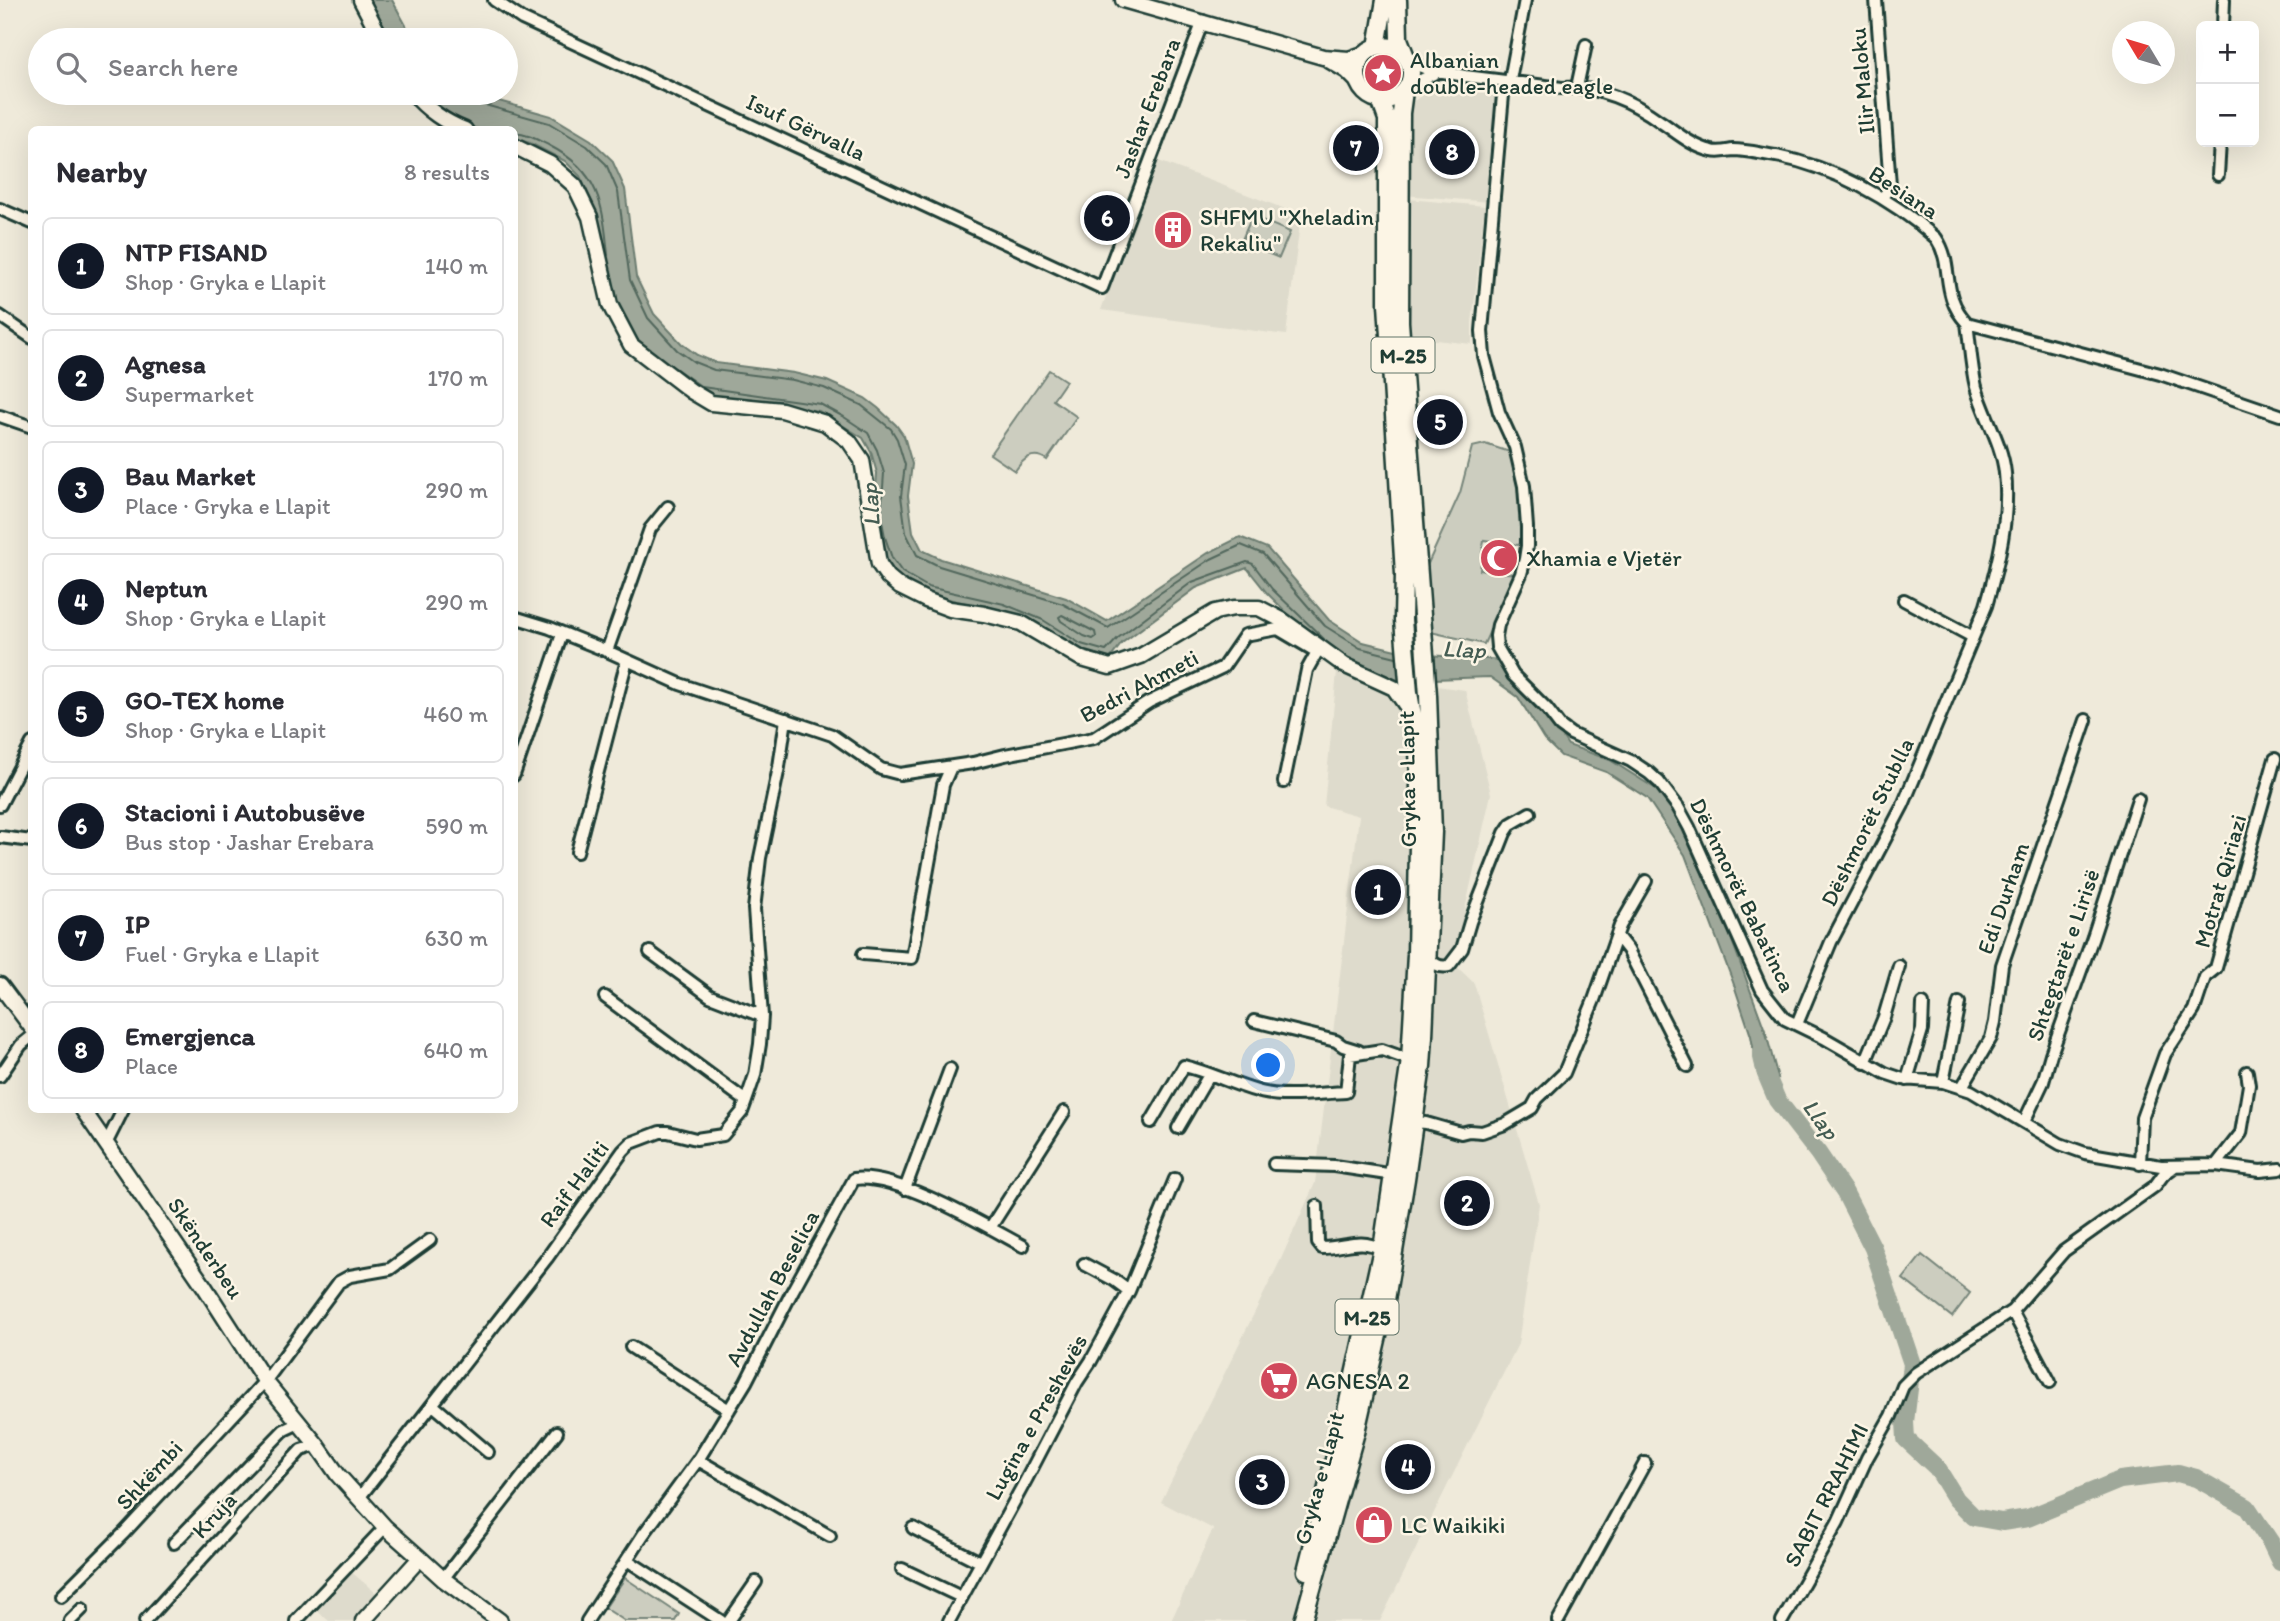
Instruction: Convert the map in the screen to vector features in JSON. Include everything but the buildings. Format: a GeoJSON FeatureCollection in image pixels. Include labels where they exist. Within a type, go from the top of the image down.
{"type":"FeatureCollection","features":[{"type":"Feature","properties":{"kind":"main road"},"geometry":{"type":"LineString","coordinates":[[361,0],[376,28]]}},
{"type":"Feature","properties":{"kind":"main road"},"geometry":{"type":"LineString","coordinates":[[1123,0],[1157,5],[1323,57],[1349,60],[1372,50],[1390,47],[1408,59]]}},
{"type":"Feature","properties":{"kind":"main road"},"geometry":{"type":"LineString","coordinates":[[1360,85],[1359,66],[1372,50],[1385,0]]}},
{"type":"Feature","properties":{"kind":"main road","name":"M-25"},"geometry":{"type":"LineString","coordinates":[[1398,0],[1399,39],[1411,74],[1406,89]]}},
{"type":"Feature","properties":{"kind":"main road"},"geometry":{"type":"LineString","coordinates":[[1323,57],[1347,71],[1368,95],[1380,100],[1393,98],[1406,89]]}},
{"type":"Feature","properties":{"kind":"main road","name":"Gryka e Llapit"},"geometry":{"type":"LineString","coordinates":[[1293,1621],[1344,1420],[1382,1249],[1419,1008],[1433,832],[1427,695],[1400,322],[1401,113],[1406,89]]}},
{"type":"Feature","properties":{"kind":"main road","name":"Gryka e Llapit"},"geometry":{"type":"LineString","coordinates":[[1380,100],[1387,119],[1387,303],[1404,574],[1406,698],[1414,719],[1418,744],[1423,956]]}},
{"type":"Feature","properties":{"kind":"main road"},"geometry":{"type":"LineString","coordinates":[[425,105],[455,126]]}},
{"type":"Feature","properties":{"kind":"main road"},"geometry":{"type":"LineString","coordinates":[[518,148],[550,164],[575,186],[590,217],[610,305],[631,345],[711,403],[782,410],[825,423],[849,442],[862,460],[879,564],[888,577],[900,587],[950,609],[1021,623],[1082,659],[1110,667],[1140,656],[1215,612],[1234,608],[1259,608],[1282,620],[1345,665],[1394,688],[1406,698]]}},
{"type":"Feature","properties":{"kind":"main road"},"geometry":{"type":"LineString","coordinates":[[0,985],[28,1023]]}},
{"type":"Feature","properties":{"kind":"main road","name":"Gryka e Llapit"},"geometry":{"type":"LineString","coordinates":[[1303,1621],[1356,1432],[1386,1300],[1422,1066],[1419,1008]]}},
{"type":"Feature","properties":{"kind":"main road","name":"Skënderbeu"},"geometry":{"type":"LineString","coordinates":[[85,1113],[212,1297],[265,1381],[338,1475],[385,1527],[443,1579],[500,1621]]}},
{"type":"Feature","properties":{"kind":"main road"},"geometry":{"type":"LineString","coordinates":[[363,1621],[420,1558]]}},
{"type":"Feature","properties":{"kind":"street","name":"Isuf Gërvalla"},"geometry":{"type":"LineString","coordinates":[[494,0],[522,19],[1102,288]]}},
{"type":"Feature","properties":{"kind":"street"},"geometry":{"type":"LineString","coordinates":[[1510,80],[1525,0]]}},
{"type":"Feature","properties":{"kind":"street","name":"Ilir Maloku"},"geometry":{"type":"LineString","coordinates":[[1876,0],[1890,185],[1883,199]]}},
{"type":"Feature","properties":{"kind":"street"},"geometry":{"type":"LineString","coordinates":[[2223,21],[2224,0]]}},
{"type":"Feature","properties":{"kind":"street","name":"Jashar Erebara"},"geometry":{"type":"LineString","coordinates":[[1102,288],[1203,21]]}},
{"type":"Feature","properties":{"kind":"street"},"geometry":{"type":"LineString","coordinates":[[1577,87],[1586,45]]}},
{"type":"Feature","properties":{"kind":"street","name":"Besiana"},"geometry":{"type":"LineString","coordinates":[[1408,59],[1440,71],[1562,88],[1577,87],[1633,103],[1680,135],[1713,152],[1731,150],[1795,160],[1834,173],[1883,199],[1936,238],[1941,245],[1952,303],[1967,323]]}},
{"type":"Feature","properties":{"kind":"street"},"geometry":{"type":"LineString","coordinates":[[1406,89],[1440,71]]}},
{"type":"Feature","properties":{"kind":"street","name":"Dëshmorët Babatinca"},"geometry":{"type":"LineString","coordinates":[[1510,80],[1503,95],[1482,331],[1484,356],[1499,412],[1515,447],[1524,486],[1527,546],[1521,574],[1496,636],[1497,647],[1513,675],[1560,726],[1631,761],[1660,782],[1689,827],[1762,990],[1779,1013],[1885,1073],[1907,1080],[1944,1082],[1962,1087],[1992,1102],[2060,1144],[2085,1153],[2140,1164],[2216,1165],[2260,1171],[2280,1169]]}},
{"type":"Feature","properties":{"kind":"street"},"geometry":{"type":"LineString","coordinates":[[2218,175],[2220,147]]}},
{"type":"Feature","properties":{"kind":"street"},"geometry":{"type":"LineString","coordinates":[[0,209],[28,221]]}},
{"type":"Feature","properties":{"kind":"street"},"geometry":{"type":"LineString","coordinates":[[0,316],[28,335]]}},
{"type":"Feature","properties":{"kind":"street"},"geometry":{"type":"LineString","coordinates":[[1967,323],[2160,374],[2280,415]]}},
{"type":"Feature","properties":{"kind":"street","name":"Dëshmorët Stublla"},"geometry":{"type":"LineString","coordinates":[[1797,1024],[1808,991],[1831,942],[1903,805],[1986,606],[1995,576],[2003,530],[2006,476],[1998,445],[1977,388],[1967,323]]}},
{"type":"Feature","properties":{"kind":"street"},"geometry":{"type":"LineString","coordinates":[[0,416],[28,426]]}},
{"type":"Feature","properties":{"kind":"street"},"geometry":{"type":"LineString","coordinates":[[607,651],[650,529],[668,507]]}},
{"type":"Feature","properties":{"kind":"street"},"geometry":{"type":"LineString","coordinates":[[1904,600],[1973,637]]}},
{"type":"Feature","properties":{"kind":"street","name":"Bedri Ahmeti"},"geometry":{"type":"LineString","coordinates":[[518,618],[607,651],[680,684],[832,735],[881,769],[900,774],[951,768],[1094,738],[1149,702],[1223,667],[1245,635],[1278,629],[1317,652],[1307,670],[1284,782]]}},
{"type":"Feature","properties":{"kind":"street"},"geometry":{"type":"LineString","coordinates":[[518,763],[562,634]]}},
{"type":"Feature","properties":{"kind":"street"},"geometry":{"type":"LineString","coordinates":[[577,852],[627,660]]}},
{"type":"Feature","properties":{"kind":"street","name":"Raif Haliti"},"geometry":{"type":"LineString","coordinates":[[359,1498],[547,1258],[623,1151],[631,1143],[660,1132],[696,1139],[723,1135],[742,1112],[755,1075],[762,1016],[754,909],[786,719]]}},
{"type":"Feature","properties":{"kind":"street","name":"Edi Durham"},"geometry":{"type":"LineString","coordinates":[[1962,1087],[1991,1038],[2002,965],[2086,720]]}},
{"type":"Feature","properties":{"kind":"street"},"geometry":{"type":"LineString","coordinates":[[0,805],[28,751]]}},
{"type":"Feature","properties":{"kind":"street","name":"Motrat Qiriazi"},"geometry":{"type":"LineString","coordinates":[[2140,1164],[2140,1125],[2144,1111],[2167,1049],[2194,1010],[2205,977],[2216,968],[2275,759]]}},
{"type":"Feature","properties":{"kind":"street"},"geometry":{"type":"LineString","coordinates":[[863,954],[912,958],[943,785],[951,768]]}},
{"type":"Feature","properties":{"kind":"street","name":"Shtegtarët e Lirisë"},"geometry":{"type":"LineString","coordinates":[[2024,1122],[2043,1082],[2138,799]]}},
{"type":"Feature","properties":{"kind":"street"},"geometry":{"type":"LineString","coordinates":[[1423,956],[1441,967],[1449,966],[1462,949],[1506,833],[1511,824],[1530,813]]}},
{"type":"Feature","properties":{"kind":"street"},"geometry":{"type":"LineString","coordinates":[[0,837],[28,840]]}},
{"type":"Feature","properties":{"kind":"street"},"geometry":{"type":"LineString","coordinates":[[1414,1122],[1461,1133],[1482,1132],[1505,1124],[1532,1108],[1537,1099],[1564,1073],[1620,926],[1646,881]]}},
{"type":"Feature","properties":{"kind":"street"},"geometry":{"type":"LineString","coordinates":[[1617,936],[1628,950],[1687,1066]]}},
{"type":"Feature","properties":{"kind":"street"},"geometry":{"type":"LineString","coordinates":[[650,951],[710,996],[762,1016]]}},
{"type":"Feature","properties":{"kind":"street"},"geometry":{"type":"LineString","coordinates":[[1865,1063],[1884,1017],[1899,966]]}},
{"type":"Feature","properties":{"kind":"street"},"geometry":{"type":"LineString","coordinates":[[605,997],[746,1101]]}},
{"type":"Feature","properties":{"kind":"street"},"geometry":{"type":"LineString","coordinates":[[1944,1082],[1959,1003]]}},
{"type":"Feature","properties":{"kind":"street"},"geometry":{"type":"LineString","coordinates":[[1907,1080],[1922,1030],[1923,1004]]}},
{"type":"Feature","properties":{"kind":"street"},"geometry":{"type":"LineString","coordinates":[[1254,1021],[1336,1041],[1343,1046],[1368,1053]]}},
{"type":"Feature","properties":{"kind":"street"},"geometry":{"type":"LineString","coordinates":[[0,1076],[28,1039]]}},
{"type":"Feature","properties":{"kind":"street"},"geometry":{"type":"LineString","coordinates":[[1152,1122],[1184,1066],[1259,1092],[1287,1094],[1346,1091],[1350,1055],[1382,1050],[1410,1060]]}},
{"type":"Feature","properties":{"kind":"street"},"geometry":{"type":"LineString","coordinates":[[905,1189],[950,1069]]}},
{"type":"Feature","properties":{"kind":"street"},"geometry":{"type":"LineString","coordinates":[[2216,1165],[2241,1133],[2249,1085],[2247,1072]]}},
{"type":"Feature","properties":{"kind":"street"},"geometry":{"type":"LineString","coordinates":[[1178,1128],[1209,1075]]}},
{"type":"Feature","properties":{"kind":"street"},"geometry":{"type":"LineString","coordinates":[[990,1228],[1065,1112]]}},
{"type":"Feature","properties":{"kind":"street"},"geometry":{"type":"LineString","coordinates":[[106,1144],[122,1113]]}},
{"type":"Feature","properties":{"kind":"street"},"geometry":{"type":"LineString","coordinates":[[1273,1164],[1334,1166],[1394,1175]]}},
{"type":"Feature","properties":{"kind":"street"},"geometry":{"type":"LineString","coordinates":[[2050,1382],[2012,1311],[2064,1251],[2155,1186],[2163,1175],[2175,1166]]}},
{"type":"Feature","properties":{"kind":"street","name":"Avdullah Beselica"},"geometry":{"type":"LineString","coordinates":[[587,1621],[698,1460],[746,1382],[854,1180],[865,1178],[905,1189],[961,1213],[1023,1245]]}},
{"type":"Feature","properties":{"kind":"street","name":"Lugina e Preshevës"},"geometry":{"type":"LineString","coordinates":[[949,1621],[1077,1382],[1129,1292],[1175,1179]]}},
{"type":"Feature","properties":{"kind":"street"},"geometry":{"type":"LineString","coordinates":[[1318,1206],[1318,1243],[1322,1248],[1361,1242],[1382,1249]]}},
{"type":"Feature","properties":{"kind":"street"},"geometry":{"type":"LineString","coordinates":[[265,1381],[339,1282],[350,1276],[390,1269],[430,1240]]}},
{"type":"Feature","properties":{"kind":"street"},"geometry":{"type":"LineString","coordinates":[[1084,1264],[1114,1280],[1129,1292]]}},
{"type":"Feature","properties":{"kind":"street","name":"SABIT RRAHIMI"},"geometry":{"type":"LineString","coordinates":[[1782,1621],[1838,1522],[1867,1458],[1891,1416],[1903,1386],[1916,1373],[2012,1311]]}},
{"type":"Feature","properties":{"kind":"street"},"geometry":{"type":"LineString","coordinates":[[631,1347],[729,1410]]}},
{"type":"Feature","properties":{"kind":"street","name":"Shkëmbi"},"geometry":{"type":"LineString","coordinates":[[61,1596],[123,1534],[265,1381]]}},
{"type":"Feature","properties":{"kind":"street"},"geometry":{"type":"LineString","coordinates":[[433,1405],[488,1452]]}},
{"type":"Feature","properties":{"kind":"street"},"geometry":{"type":"LineString","coordinates":[[174,1543],[284,1430],[299,1423]]}},
{"type":"Feature","properties":{"kind":"street"},"geometry":{"type":"LineString","coordinates":[[443,1579],[557,1432]]}},
{"type":"Feature","properties":{"kind":"street","name":"Kruja"},"geometry":{"type":"LineString","coordinates":[[145,1621],[301,1450],[317,1445]]}},
{"type":"Feature","properties":{"kind":"street"},"geometry":{"type":"LineString","coordinates":[[698,1460],[830,1536]]}},
{"type":"Feature","properties":{"kind":"street"},"geometry":{"type":"LineString","coordinates":[[1558,1621],[1645,1463]]}},
{"type":"Feature","properties":{"kind":"street"},"geometry":{"type":"LineString","coordinates":[[296,1621],[385,1527]]}},
{"type":"Feature","properties":{"kind":"street"},"geometry":{"type":"LineString","coordinates":[[912,1528],[980,1562]]}},
{"type":"Feature","properties":{"kind":"street"},"geometry":{"type":"LineString","coordinates":[[627,1560],[721,1621]]}},
{"type":"Feature","properties":{"kind":"street"},"geometry":{"type":"LineString","coordinates":[[902,1569],[961,1597]]}},
{"type":"Feature","properties":{"kind":"street"},"geometry":{"type":"LineString","coordinates":[[729,1621],[755,1582]]}},
{"type":"Feature","properties":{"kind":"street"},"geometry":{"type":"LineString","coordinates":[[70,1621],[82,1609]]}},
{"type":"Feature","properties":{"kind":"shaded area"},"geometry":{"type":"Polygon","coordinates":[[[1383,54],[1397,59],[1402,73],[1397,87],[1383,92],[1369,87],[1364,73],[1369,59],[1383,54]]]}},
{"type":"Feature","properties":{"kind":"shaded area"},"geometry":{"type":"Polygon","coordinates":[[[1440,83],[1501,88],[1491,202],[1403,195],[1411,103],[1440,83]]]}},
{"type":"Feature","properties":{"kind":"shaded area"},"geometry":{"type":"Polygon","coordinates":[[[1156,160],[1301,215],[1286,335],[1101,310],[1156,160]]]}},
{"type":"Feature","properties":{"kind":"shaded area"},"geometry":{"type":"Polygon","coordinates":[[[1408,199],[1485,206],[1472,344],[1400,336],[1408,199]]]}},
{"type":"Feature","properties":{"kind":"shaded area"},"geometry":{"type":"Polygon","coordinates":[[[1252,216],[1290,232],[1279,258],[1241,242],[1252,216]]]}},
{"type":"Feature","properties":{"kind":"shaded area"},"geometry":{"type":"Polygon","coordinates":[[[1049,370],[1066,381],[1053,400],[1077,417],[1047,460],[1037,456],[1029,457],[1015,471],[990,454],[1049,370]]]}},
{"type":"Feature","properties":{"kind":"shaded area"},"geometry":{"type":"Polygon","coordinates":[[[1485,444],[1510,452],[1517,467],[1522,543],[1518,545],[1484,540],[1480,570],[1516,574],[1484,644],[1426,631],[1421,579],[1460,493],[1472,447],[1485,444]]]}},
{"type":"Feature","properties":{"kind":"shaded area"},"geometry":{"type":"Polygon","coordinates":[[[1337,672],[1465,690],[1491,794],[1453,963],[1474,983],[1539,1204],[1518,1344],[1380,1621],[1171,1621],[1213,1529],[1161,1502],[1281,1259],[1315,1183],[1359,816],[1324,806],[1337,672]]]}},
{"type":"Feature","properties":{"kind":"shaded area"},"geometry":{"type":"Polygon","coordinates":[[[1922,1255],[1970,1293],[1952,1317],[1903,1279],[1922,1255]]]}},
{"type":"Feature","properties":{"kind":"shaded area"},"geometry":{"type":"Polygon","coordinates":[[[349,1570],[376,1593],[353,1621],[329,1621],[316,1610],[349,1570]]]}},
{"type":"Feature","properties":{"kind":"shaded area"},"geometry":{"type":"Polygon","coordinates":[[[625,1578],[679,1614],[675,1621],[625,1621],[605,1608],[625,1578]]]}},
{"type":"Feature","properties":{"kind":"water"},"geometry":{"type":"Polygon","coordinates":[[[357,0],[392,0],[407,28],[372,28],[357,0]]]}},
{"type":"Feature","properties":{"kind":"water"},"geometry":{"type":"Polygon","coordinates":[[[431,105],[513,105],[551,116],[591,140],[612,160],[625,189],[636,277],[654,314],[682,344],[697,355],[716,363],[794,373],[827,381],[865,398],[878,408],[904,436],[912,464],[908,496],[913,532],[922,550],[941,559],[1066,598],[1107,621],[1208,553],[1240,537],[1267,548],[1329,620],[1363,642],[1412,654],[1503,660],[1516,668],[1568,745],[1610,760],[1656,789],[1678,817],[1724,919],[1766,1033],[1778,1078],[1758,1075],[1751,1036],[1685,855],[1647,798],[1606,772],[1561,756],[1544,739],[1518,697],[1490,677],[1433,679],[1403,686],[1354,668],[1320,646],[1267,593],[1247,568],[1196,588],[1122,643],[1109,660],[1078,651],[1039,626],[1002,611],[925,594],[897,578],[886,561],[874,517],[877,473],[871,452],[863,438],[819,411],[699,394],[629,340],[602,273],[596,211],[580,176],[565,161],[518,140],[518,126],[470,126],[443,115],[431,105]]]}},
{"type":"Feature","properties":{"kind":"waterway","name":"Llap"},"geometry":{"type":"LineString","coordinates":[[1761,1053],[1777,1100],[1845,1193],[1873,1248],[1912,1364],[1905,1422],[1906,1439],[1937,1468],[1956,1499],[1974,1517],[2002,1522],[2028,1518],[2120,1480],[2178,1473],[2196,1478],[2247,1507],[2280,1562]]}},
{"type":"Feature","properties":{"kind":"place","name":"Albanian double-headed eagle"},"geometry":{"type":"Point","coordinates":[1383,73]}},
{"type":"Feature","properties":{"kind":"place","name":"IP"},"geometry":{"type":"Point","coordinates":[1356,148]}},
{"type":"Feature","properties":{"kind":"place","name":"Emergjenca"},"geometry":{"type":"Point","coordinates":[1452,152]}},
{"type":"Feature","properties":{"kind":"place","name":"Stacioni i Autobusëve"},"geometry":{"type":"Point","coordinates":[1107,218]}},
{"type":"Feature","properties":{"kind":"place","name":"SHFMU \"Xheladin Rekaliu\""},"geometry":{"type":"Point","coordinates":[1173,230]}},
{"type":"Feature","properties":{"kind":"place","name":"GO-TEX home"},"geometry":{"type":"Point","coordinates":[1440,422]}},
{"type":"Feature","properties":{"kind":"place","name":"Xhamia e Vjetër"},"geometry":{"type":"Point","coordinates":[1499,558]}},
{"type":"Feature","properties":{"kind":"place","name":"NTP FISAND"},"geometry":{"type":"Point","coordinates":[1378,892]}},
{"type":"Feature","properties":{"kind":"place","name":"Agnesa"},"geometry":{"type":"Point","coordinates":[1467,1203]}},
{"type":"Feature","properties":{"kind":"place","name":"AGNESA 2"},"geometry":{"type":"Point","coordinates":[1279,1381]}},
{"type":"Feature","properties":{"kind":"place","name":"Neptun"},"geometry":{"type":"Point","coordinates":[1408,1467]}},
{"type":"Feature","properties":{"kind":"place","name":"Bau Market"},"geometry":{"type":"Point","coordinates":[1262,1482]}},
{"type":"Feature","properties":{"kind":"place","name":"LC Waikiki"},"geometry":{"type":"Point","coordinates":[1374,1525]}}]}
